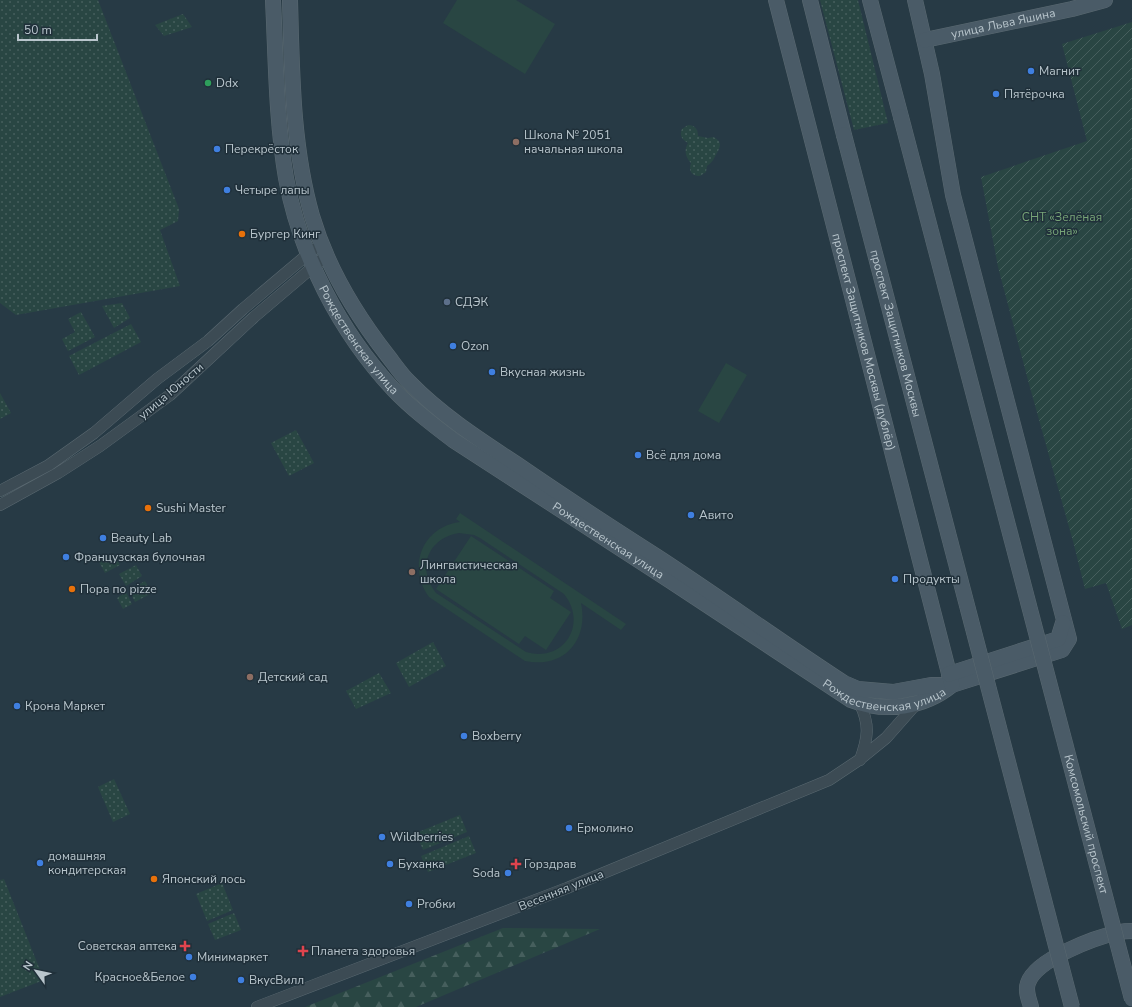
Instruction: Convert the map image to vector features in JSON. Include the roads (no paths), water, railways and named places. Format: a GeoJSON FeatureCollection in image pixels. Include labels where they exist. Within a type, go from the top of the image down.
{"type":"FeatureCollection","features":[{"type":"Feature","properties":{"kind":"street","name":"Рождественская улица"},"geometry":{"type":"LineString","coordinates":[[274,0],[281,136],[286,179],[296,219],[322,285],[358,346],[393,389],[425,419],[453,440],[851,700],[860,704],[882,708],[916,704],[935,697],[947,684]]}},
{"type":"Feature","properties":{"kind":"street","name":"Рождественская улица"},"geometry":{"type":"LineString","coordinates":[[290,0],[297,141],[312,215],[324,249],[354,307],[369,330],[406,379],[434,405],[464,429],[582,509],[676,569],[844,683],[858,690],[893,692],[931,685],[947,684]]}},
{"type":"Feature","properties":{"kind":"street","name":"проспект Защитников Москвы (дублёр)"},"geometry":{"type":"LineString","coordinates":[[776,0],[947,684]]}},
{"type":"Feature","properties":{"kind":"street"},"geometry":{"type":"LineString","coordinates":[[806,0],[815,19]]}},
{"type":"Feature","properties":{"kind":"street","name":"проспект Защитников Москвы"},"geometry":{"type":"LineString","coordinates":[[810,0],[1072,1007]]}},
{"type":"Feature","properties":{"kind":"street","name":"Комсомольский проспект"},"geometry":{"type":"LineString","coordinates":[[870,0],[1132,999]]}},
{"type":"Feature","properties":{"kind":"street"},"geometry":{"type":"LineString","coordinates":[[915,0],[932,74],[953,195],[1069,639],[1062,650],[947,684]]}},
{"type":"Feature","properties":{"kind":"street","name":"улица Льва Яшина"},"geometry":{"type":"LineString","coordinates":[[925,40],[1072,9],[1105,0]]}},
{"type":"Feature","properties":{"kind":"street","name":"улица Юности"},"geometry":{"type":"LineString","coordinates":[[0,491],[49,465],[94,433],[157,379],[208,340],[243,309],[324,249]]}},
{"type":"Feature","properties":{"kind":"street","name":"улица Юности"},"geometry":{"type":"LineString","coordinates":[[0,505],[58,473],[100,446],[170,395],[254,317],[311,260]]}},
{"type":"Feature","properties":{"kind":"street"},"geometry":{"type":"LineString","coordinates":[[157,379],[169,376],[173,378],[175,383],[174,389],[170,395]]}},
{"type":"Feature","properties":{"kind":"street"},"geometry":{"type":"LineString","coordinates":[[947,684],[1058,639],[1064,621]]}},
{"type":"Feature","properties":{"kind":"street"},"geometry":{"type":"LineString","coordinates":[[860,704],[865,714],[867,726],[866,743],[860,760]]}},
{"type":"Feature","properties":{"kind":"street","name":"Весенняя улица"},"geometry":{"type":"LineString","coordinates":[[257,1007],[567,888],[829,780],[860,760],[886,738],[916,704]]}},
{"type":"Feature","properties":{"kind":"street"},"geometry":{"type":"LineString","coordinates":[[1031,1007],[1027,992],[1028,984],[1039,968],[1067,951],[1090,941],[1121,931],[1132,931]]}},
{"type":"Feature","properties":{"kind":"place","name":"Магнит"},"geometry":{"type":"Point","coordinates":[1031,71]}},
{"type":"Feature","properties":{"kind":"place","name":"Ddx"},"geometry":{"type":"Point","coordinates":[208,83]}},
{"type":"Feature","properties":{"kind":"place","name":"Пятёрочка"},"geometry":{"type":"Point","coordinates":[996,94]}},
{"type":"Feature","properties":{"kind":"place","name":"Школа № 2051 начальная школа"},"geometry":{"type":"Point","coordinates":[516,142]}},
{"type":"Feature","properties":{"kind":"place","name":"Перекрёсток"},"geometry":{"type":"Point","coordinates":[217,149]}},
{"type":"Feature","properties":{"kind":"place","name":"Четыре лапы"},"geometry":{"type":"Point","coordinates":[227,190]}},
{"type":"Feature","properties":{"kind":"place","name":"Бургер Кинг"},"geometry":{"type":"Point","coordinates":[242,234]}},
{"type":"Feature","properties":{"kind":"place","name":"СДЭК"},"geometry":{"type":"Point","coordinates":[447,302]}},
{"type":"Feature","properties":{"kind":"place","name":"Ozon"},"geometry":{"type":"Point","coordinates":[453,346]}},
{"type":"Feature","properties":{"kind":"place","name":"Вкусная жизнь"},"geometry":{"type":"Point","coordinates":[492,372]}},
{"type":"Feature","properties":{"kind":"place","name":"Всё для дома"},"geometry":{"type":"Point","coordinates":[638,455]}},
{"type":"Feature","properties":{"kind":"place","name":"Sushi Master"},"geometry":{"type":"Point","coordinates":[148,508]}},
{"type":"Feature","properties":{"kind":"place","name":"Авито"},"geometry":{"type":"Point","coordinates":[691,515]}},
{"type":"Feature","properties":{"kind":"place","name":"Beauty Lab"},"geometry":{"type":"Point","coordinates":[103,538]}},
{"type":"Feature","properties":{"kind":"place","name":"Французская булочная"},"geometry":{"type":"Point","coordinates":[66,557]}},
{"type":"Feature","properties":{"kind":"place","name":"Лингвистическая школа"},"geometry":{"type":"Point","coordinates":[412,572]}},
{"type":"Feature","properties":{"kind":"place","name":"Продукты"},"geometry":{"type":"Point","coordinates":[895,579]}},
{"type":"Feature","properties":{"kind":"place","name":"Пора по pizze"},"geometry":{"type":"Point","coordinates":[72,589]}},
{"type":"Feature","properties":{"kind":"place","name":"Детский сад"},"geometry":{"type":"Point","coordinates":[250,677]}},
{"type":"Feature","properties":{"kind":"place","name":"Крона Маркет"},"geometry":{"type":"Point","coordinates":[17,706]}},
{"type":"Feature","properties":{"kind":"place","name":"Boxberry"},"geometry":{"type":"Point","coordinates":[464,736]}},
{"type":"Feature","properties":{"kind":"place","name":"Ермолино"},"geometry":{"type":"Point","coordinates":[569,828]}},
{"type":"Feature","properties":{"kind":"place","name":"Wildberries"},"geometry":{"type":"Point","coordinates":[382,837]}},
{"type":"Feature","properties":{"kind":"place","name":"домашняя кондитерская"},"geometry":{"type":"Point","coordinates":[40,863]}},
{"type":"Feature","properties":{"kind":"place","name":"Буханка"},"geometry":{"type":"Point","coordinates":[390,864]}},
{"type":"Feature","properties":{"kind":"place","name":"Горздрав"},"geometry":{"type":"Point","coordinates":[516,864]}},
{"type":"Feature","properties":{"kind":"place","name":"Soda"},"geometry":{"type":"Point","coordinates":[508,873]}},
{"type":"Feature","properties":{"kind":"place","name":"Японский лось"},"geometry":{"type":"Point","coordinates":[154,879]}},
{"type":"Feature","properties":{"kind":"place","name":"Proбки"},"geometry":{"type":"Point","coordinates":[409,904]}},
{"type":"Feature","properties":{"kind":"place","name":"Советская аптека"},"geometry":{"type":"Point","coordinates":[185,946]}},
{"type":"Feature","properties":{"kind":"place","name":"Планета здоровья"},"geometry":{"type":"Point","coordinates":[303,951]}},
{"type":"Feature","properties":{"kind":"place","name":"Минимаркет"},"geometry":{"type":"Point","coordinates":[189,957]}},
{"type":"Feature","properties":{"kind":"place","name":"Красное&Белое"},"geometry":{"type":"Point","coordinates":[193,977]}},
{"type":"Feature","properties":{"kind":"place","name":"ВкусВилл"},"geometry":{"type":"Point","coordinates":[241,980]}},
{"type":"Feature","properties":{"kind":"park label","name":"СНТ «Зелёная зона»"},"geometry":{"type":"Point","coordinates":[1062,224]}}]}
